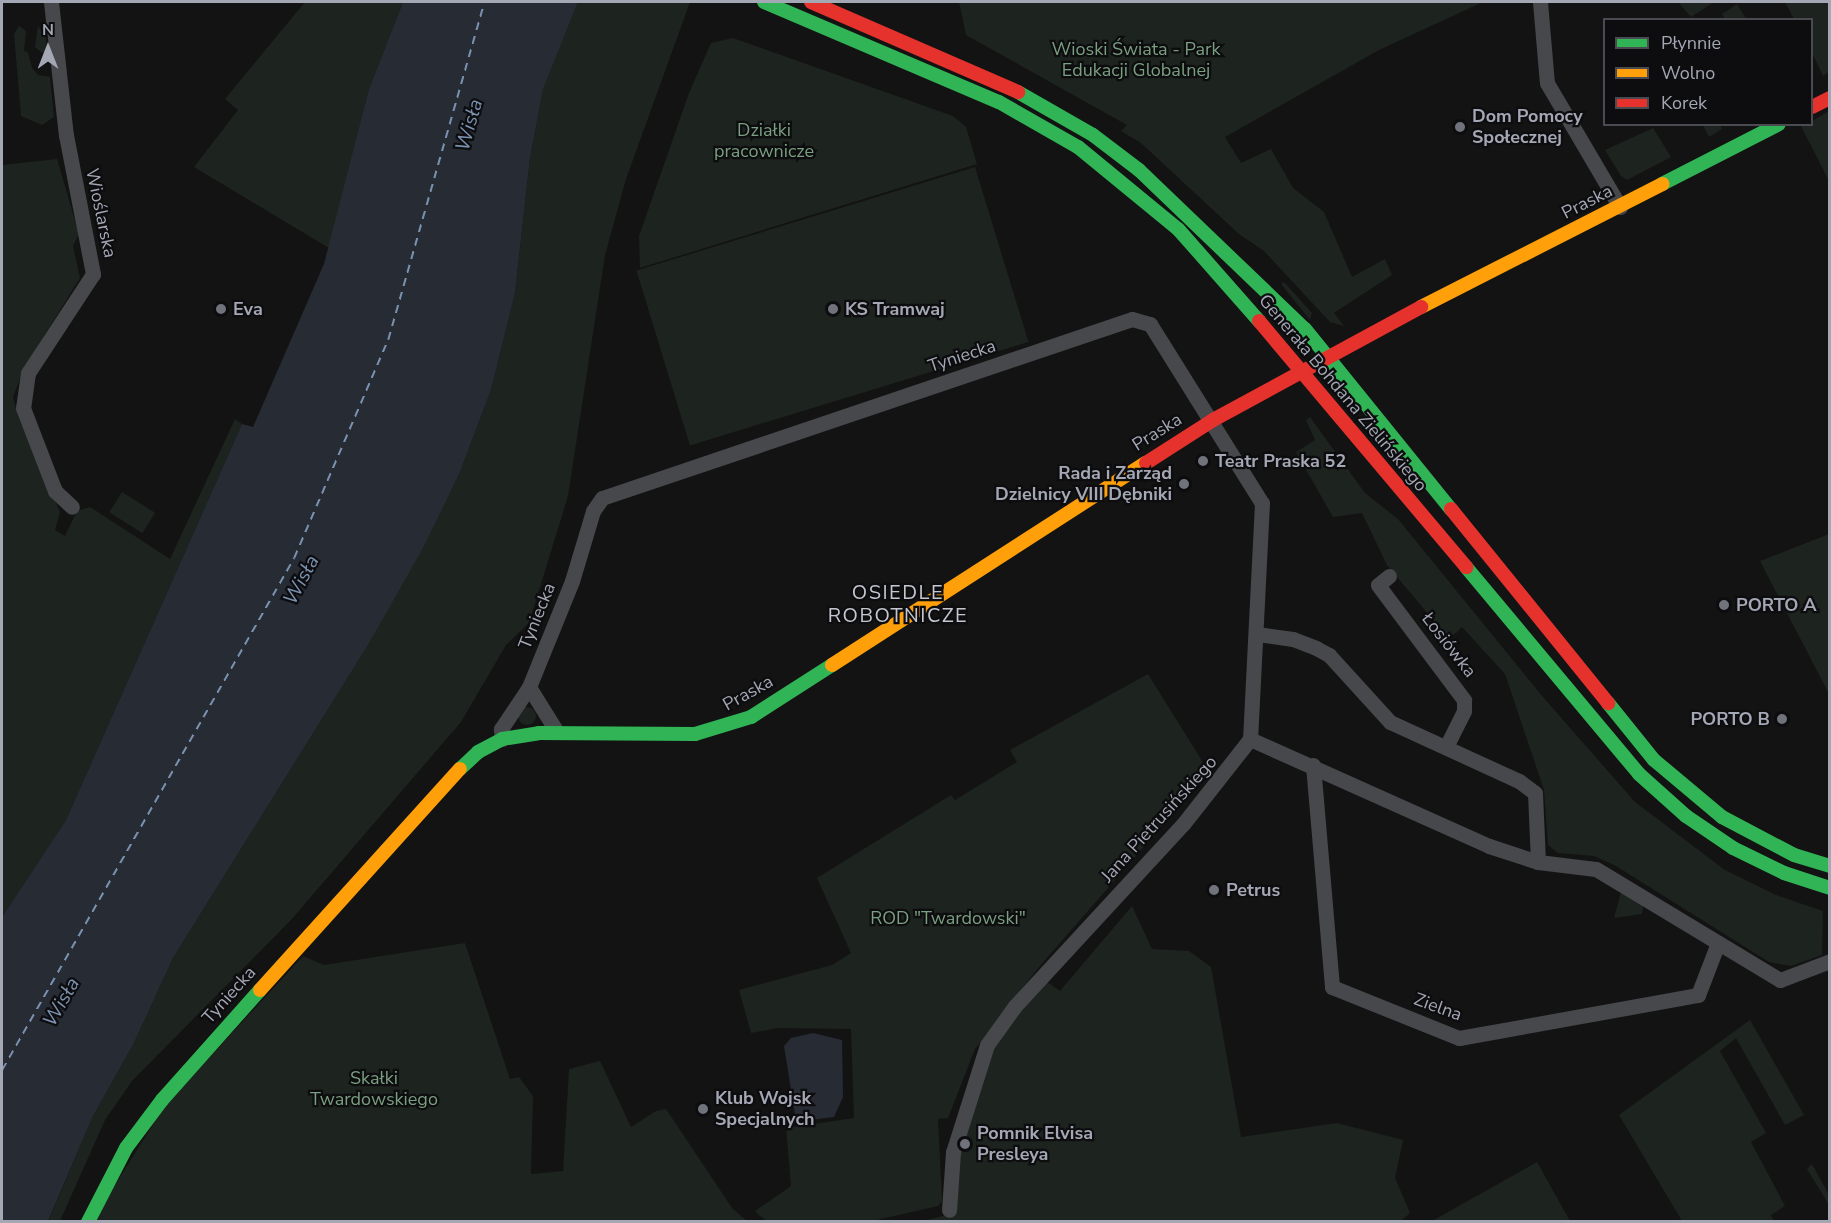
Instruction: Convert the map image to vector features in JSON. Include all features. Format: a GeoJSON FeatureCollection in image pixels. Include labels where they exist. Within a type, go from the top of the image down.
{"type":"FeatureCollection","features":[{"type":"Feature","properties":{"kind":"main road","name":"Generała Bohdana Zielińskiego"},"geometry":{"type":"LineString","coordinates":[[764,2],[980,93],[1078,147],[1178,229],[1301,370],[1594,722],[1663,797],[1733,848],[1784,873],[1830,888]]}},
{"type":"Feature","properties":{"kind":"main road","name":"Generała Bohdana Zielińskiego"},"geometry":{"type":"LineString","coordinates":[[811,2],[998,80],[1093,135],[1204,229],[1282,304],[1327,356],[1654,760],[1722,817],[1776,847],[1830,866]]}},
{"type":"Feature","properties":{"kind":"main road"},"geometry":{"type":"LineString","coordinates":[[1813,106],[1830,98]]}},
{"type":"Feature","properties":{"kind":"main road","name":"Praska"},"geometry":{"type":"LineString","coordinates":[[502,739],[557,732],[695,734],[751,717],[1213,420],[1327,356],[1775,126]]}},
{"type":"Feature","properties":{"kind":"main road","name":"Tyniecka"},"geometry":{"type":"LineString","coordinates":[[88,1221],[126,1148],[162,1100],[438,789],[478,752],[502,739]]}},
{"type":"Feature","properties":{"kind":"street","name":"Wioślarska"},"geometry":{"type":"LineString","coordinates":[[51,2],[66,135],[93,274],[28,373],[23,408],[55,491],[72,507]]}},
{"type":"Feature","properties":{"kind":"street"},"geometry":{"type":"LineString","coordinates":[[1540,2],[1547,83],[1620,207]]}},
{"type":"Feature","properties":{"kind":"street","name":"Tyniecka"},"geometry":{"type":"LineString","coordinates":[[502,739],[501,729],[530,687],[572,581],[591,519],[602,498],[614,491],[1132,320],[1143,319],[1182,369],[1213,420]]}},
{"type":"Feature","properties":{"kind":"street"},"geometry":{"type":"LineString","coordinates":[[1213,420],[1262,503],[1250,739],[1313,765],[1489,846],[1538,862],[1596,869],[1780,980],[1830,960]]}},
{"type":"Feature","properties":{"kind":"street","name":"Łosiówka"},"geometry":{"type":"LineString","coordinates":[[1389,576],[1378,585],[1464,700],[1464,711],[1446,747]]}},
{"type":"Feature","properties":{"kind":"street"},"geometry":{"type":"LineString","coordinates":[[1257,634],[1293,639],[1329,655],[1385,717],[1519,781],[1535,793],[1538,862]]}},
{"type":"Feature","properties":{"kind":"street"},"geometry":{"type":"LineString","coordinates":[[530,687],[557,732]]}},
{"type":"Feature","properties":{"kind":"street","name":"Jana Pietrusińskiego"},"geometry":{"type":"LineString","coordinates":[[949,1210],[952,1152],[987,1045],[1015,1006],[1184,824],[1250,739]]}},
{"type":"Feature","properties":{"kind":"street","name":"Zielna"},"geometry":{"type":"LineString","coordinates":[[1313,765],[1332,987],[1459,1038],[1698,995],[1718,943]]}},
{"type":"Feature","properties":{"kind":"green space"},"geometry":{"type":"Polygon","coordinates":[[[305,2],[403,2],[369,89],[329,248],[194,167],[238,110],[225,99],[305,2]]]}},
{"type":"Feature","properties":{"kind":"green space"},"geometry":{"type":"Polygon","coordinates":[[[578,2],[690,2],[626,179],[605,255],[568,496],[529,623],[506,645],[461,722],[291,920],[132,1081],[105,1120],[60,1221],[48,1222],[93,1116],[133,1045],[173,958],[368,645],[460,472],[491,390],[515,293],[530,158],[543,88],[578,2]]]}},
{"type":"Feature","properties":{"kind":"green space","name":"Wioski Świata - Park Edukacji Globalnej"},"geometry":{"type":"Polygon","coordinates":[[[959,2],[1483,2],[1379,50],[1225,137],[1241,163],[1271,149],[1293,188],[1324,212],[1352,277],[1385,259],[1392,275],[1334,313],[1344,326],[1330,322],[1264,251],[1239,234],[1141,143],[1121,131],[1127,125],[966,35],[959,2]]]}},
{"type":"Feature","properties":{"kind":"green space"},"geometry":{"type":"Polygon","coordinates":[[[1678,2],[1714,2],[1691,17],[1678,2]]]}},
{"type":"Feature","properties":{"kind":"green space"},"geometry":{"type":"Polygon","coordinates":[[[1785,2],[1829,2],[1829,72],[1823,76],[1813,55],[1813,18],[1793,18],[1785,2]]]}},
{"type":"Feature","properties":{"kind":"green space"},"geometry":{"type":"Polygon","coordinates":[[[1737,4],[1745,18],[1724,18],[1722,14],[1737,4]]]}},
{"type":"Feature","properties":{"kind":"green space"},"geometry":{"type":"Polygon","coordinates":[[[19,26],[26,31],[24,51],[28,52],[32,68],[38,75],[50,77],[54,117],[42,125],[21,116],[14,34],[19,26]]]}},
{"type":"Feature","properties":{"kind":"green space"},"geometry":{"type":"Polygon","coordinates":[[[38,26],[46,38],[47,51],[42,53],[35,47],[38,26]]]}},
{"type":"Feature","properties":{"kind":"green space","name":"Działki pracownicze"},"geometry":{"type":"Polygon","coordinates":[[[733,38],[953,116],[966,127],[977,164],[640,268],[639,236],[689,93],[711,43],[733,38]]]}},
{"type":"Feature","properties":{"kind":"green space"},"geometry":{"type":"Polygon","coordinates":[[[1829,111],[1829,181],[1801,126],[1813,126],[1813,120],[1829,111]]]}},
{"type":"Feature","properties":{"kind":"green space"},"geometry":{"type":"Polygon","coordinates":[[[1704,126],[1720,126],[1722,129],[1709,137],[1704,126]]]}},
{"type":"Feature","properties":{"kind":"green space"},"geometry":{"type":"Polygon","coordinates":[[[1653,128],[1671,157],[1627,180],[1621,176],[1605,150],[1653,128]]]}},
{"type":"Feature","properties":{"kind":"green space"},"geometry":{"type":"Polygon","coordinates":[[[57,159],[79,234],[73,246],[80,278],[24,368],[13,397],[18,416],[60,512],[55,530],[65,536],[77,511],[90,507],[170,559],[235,419],[242,424],[66,820],[2,917],[2,165],[57,159]]]}},
{"type":"Feature","properties":{"kind":"green space","name":"KS Tramwaj"},"geometry":{"type":"Polygon","coordinates":[[[975,167],[1029,342],[690,446],[636,270],[975,167]]]}},
{"type":"Feature","properties":{"kind":"green space"},"geometry":{"type":"Polygon","coordinates":[[[1284,282],[1312,313],[1310,320],[1281,284],[1284,282]]]}},
{"type":"Feature","properties":{"kind":"green space"},"geometry":{"type":"Polygon","coordinates":[[[1310,417],[1365,493],[1398,519],[1543,697],[1635,802],[1725,870],[1776,895],[1823,911],[1822,955],[1791,966],[1769,962],[1616,866],[1594,856],[1558,853],[1548,845],[1544,790],[1505,674],[1462,627],[1449,639],[1387,565],[1362,513],[1333,517],[1296,452],[1315,440],[1306,420],[1310,417]]]}},
{"type":"Feature","properties":{"kind":"green space"},"geometry":{"type":"Polygon","coordinates":[[[122,492],[155,513],[142,533],[109,512],[122,492]]]}},
{"type":"Feature","properties":{"kind":"green space"},"geometry":{"type":"Polygon","coordinates":[[[1829,534],[1829,694],[1760,561],[1829,534]]]}},
{"type":"Feature","properties":{"kind":"green space","name":"ROD \"Twardowski\""},"geometry":{"type":"Polygon","coordinates":[[[1148,674],[1209,772],[1039,967],[975,1049],[948,1118],[938,1119],[942,1201],[938,1206],[872,1221],[768,1222],[755,1211],[791,1186],[786,1128],[854,1118],[851,1029],[778,1028],[751,1033],[739,990],[832,965],[851,953],[817,878],[951,795],[955,800],[1017,762],[1010,750],[1148,674]]]}},
{"type":"Feature","properties":{"kind":"green space"},"geometry":{"type":"Polygon","coordinates":[[[523,707],[531,707],[536,712],[534,723],[523,725],[518,720],[518,712],[523,707]]]}},
{"type":"Feature","properties":{"kind":"green space"},"geometry":{"type":"Polygon","coordinates":[[[1621,892],[1643,906],[1642,914],[1614,918],[1621,892]]]}},
{"type":"Feature","properties":{"kind":"green space"},"geometry":{"type":"Polygon","coordinates":[[[1132,906],[1152,949],[1189,951],[1211,967],[1241,1137],[1337,1123],[1403,1140],[1395,1178],[1410,1213],[1400,1222],[919,1222],[951,1214],[954,1168],[987,1054],[1009,1020],[1047,982],[1060,991],[1132,906]]]}},
{"type":"Feature","properties":{"kind":"green space","name":"Skałki Twardowskiego"},"geometry":{"type":"Polygon","coordinates":[[[465,943],[510,1079],[519,1077],[533,1096],[531,1174],[563,1171],[569,1069],[600,1061],[631,1127],[656,1111],[666,1109],[732,1208],[747,1221],[97,1222],[105,1201],[164,1107],[303,956],[324,965],[465,943]]]}},
{"type":"Feature","properties":{"kind":"green space"},"geometry":{"type":"Polygon","coordinates":[[[1750,1020],[1804,1115],[1785,1125],[1736,1038],[1720,1051],[1766,1133],[1751,1142],[1785,1206],[1771,1215],[1774,1221],[1682,1221],[1619,1115],[1750,1020]]]}},
{"type":"Feature","properties":{"kind":"green space"},"geometry":{"type":"Polygon","coordinates":[[[1537,1162],[1570,1221],[1432,1221],[1473,1198],[1537,1162]]]}},
{"type":"Feature","properties":{"kind":"green space"},"geometry":{"type":"Polygon","coordinates":[[[1812,1164],[1829,1195],[1829,1205],[1807,1169],[1812,1164]]]}},
{"type":"Feature","properties":{"kind":"water","name":"Wisła"},"geometry":{"type":"Polygon","coordinates":[[[403,2],[578,2],[543,89],[530,158],[515,293],[491,390],[460,472],[424,546],[368,645],[173,958],[133,1045],[93,1116],[48,1221],[2,1221],[2,917],[66,820],[242,424],[253,427],[324,264],[369,89],[403,2]]]}},
{"type":"Feature","properties":{"kind":"water"},"geometry":{"type":"Polygon","coordinates":[[[813,1033],[842,1040],[843,1097],[834,1117],[811,1120],[795,1114],[784,1046],[791,1038],[813,1033]]]}},
{"type":"Feature","properties":{"kind":"ferry route"},"geometry":{"type":"LineString","coordinates":[[2,1070],[294,558],[388,340],[484,2]]}},
{"type":"Feature","properties":{"kind":"traffic: fast"},"geometry":{"type":"LineString","coordinates":[[764,2],[999,102],[1078,147],[1178,229],[1259,321]]}},
{"type":"Feature","properties":{"kind":"traffic: fast"},"geometry":{"type":"LineString","coordinates":[[1018,92],[1093,135],[1139,170],[1305,329],[1451,509]]}},
{"type":"Feature","properties":{"kind":"traffic: fast"},"geometry":{"type":"LineString","coordinates":[[1662,184],[1775,126]]}},
{"type":"Feature","properties":{"kind":"traffic: fast"},"geometry":{"type":"LineString","coordinates":[[1466,567],[1639,774],[1686,816],[1733,848],[1784,873],[1830,888]]}},
{"type":"Feature","properties":{"kind":"traffic: fast"},"geometry":{"type":"LineString","coordinates":[[460,769],[478,752],[502,739],[539,733],[695,734],[751,717],[832,665]]}},
{"type":"Feature","properties":{"kind":"traffic: fast"},"geometry":{"type":"LineString","coordinates":[[1608,703],[1654,760],[1722,817],[1794,855],[1830,866]]}},
{"type":"Feature","properties":{"kind":"traffic: fast"},"geometry":{"type":"LineString","coordinates":[[88,1222],[126,1148],[162,1100],[260,990]]}},
{"type":"Feature","properties":{"kind":"traffic: slow"},"geometry":{"type":"LineString","coordinates":[[1421,307],[1662,184]]}},
{"type":"Feature","properties":{"kind":"traffic: slow"},"geometry":{"type":"LineString","coordinates":[[832,665],[1146,463]]}},
{"type":"Feature","properties":{"kind":"traffic: slow"},"geometry":{"type":"LineString","coordinates":[[260,990],[460,769]]}},
{"type":"Feature","properties":{"kind":"traffic: jam"},"geometry":{"type":"LineString","coordinates":[[811,2],[1018,92]]}},
{"type":"Feature","properties":{"kind":"traffic: jam"},"geometry":{"type":"LineString","coordinates":[[1813,106],[1830,98]]}},
{"type":"Feature","properties":{"kind":"traffic: jam"},"geometry":{"type":"LineString","coordinates":[[1146,463],[1213,420],[1421,307]]}},
{"type":"Feature","properties":{"kind":"traffic: jam"},"geometry":{"type":"LineString","coordinates":[[1259,321],[1466,567]]}},
{"type":"Feature","properties":{"kind":"traffic: jam"},"geometry":{"type":"LineString","coordinates":[[1451,509],[1608,703]]}},
{"type":"Feature","properties":{"kind":"place","name":"Dom Pomocy Społecznej"},"geometry":{"type":"Point","coordinates":[1460,127]}},
{"type":"Feature","properties":{"kind":"place","name":"Eva"},"geometry":{"type":"Point","coordinates":[221,309]}},
{"type":"Feature","properties":{"kind":"place","name":"KS Tramwaj"},"geometry":{"type":"Point","coordinates":[833,309]}},
{"type":"Feature","properties":{"kind":"place","name":"Teatr Praska 52"},"geometry":{"type":"Point","coordinates":[1203,461]}},
{"type":"Feature","properties":{"kind":"place","name":"Rada i Zarząd Dzielnicy VIII Dębniki"},"geometry":{"type":"Point","coordinates":[1184,484]}},
{"type":"Feature","properties":{"kind":"place","name":"PORTO A"},"geometry":{"type":"Point","coordinates":[1724,605]}},
{"type":"Feature","properties":{"kind":"place","name":"PORTO B"},"geometry":{"type":"Point","coordinates":[1782,719]}},
{"type":"Feature","properties":{"kind":"place","name":"Petrus"},"geometry":{"type":"Point","coordinates":[1214,890]}},
{"type":"Feature","properties":{"kind":"place","name":"Klub Wojsk Specjalnych"},"geometry":{"type":"Point","coordinates":[703,1109]}},
{"type":"Feature","properties":{"kind":"place","name":"Pomnik Elvisa Presleya"},"geometry":{"type":"Point","coordinates":[965,1144]}},
{"type":"Feature","properties":{"kind":"district","name":"OSIEDLE ROBOTNICZE"},"geometry":{"type":"Point","coordinates":[898,604]}}]}
